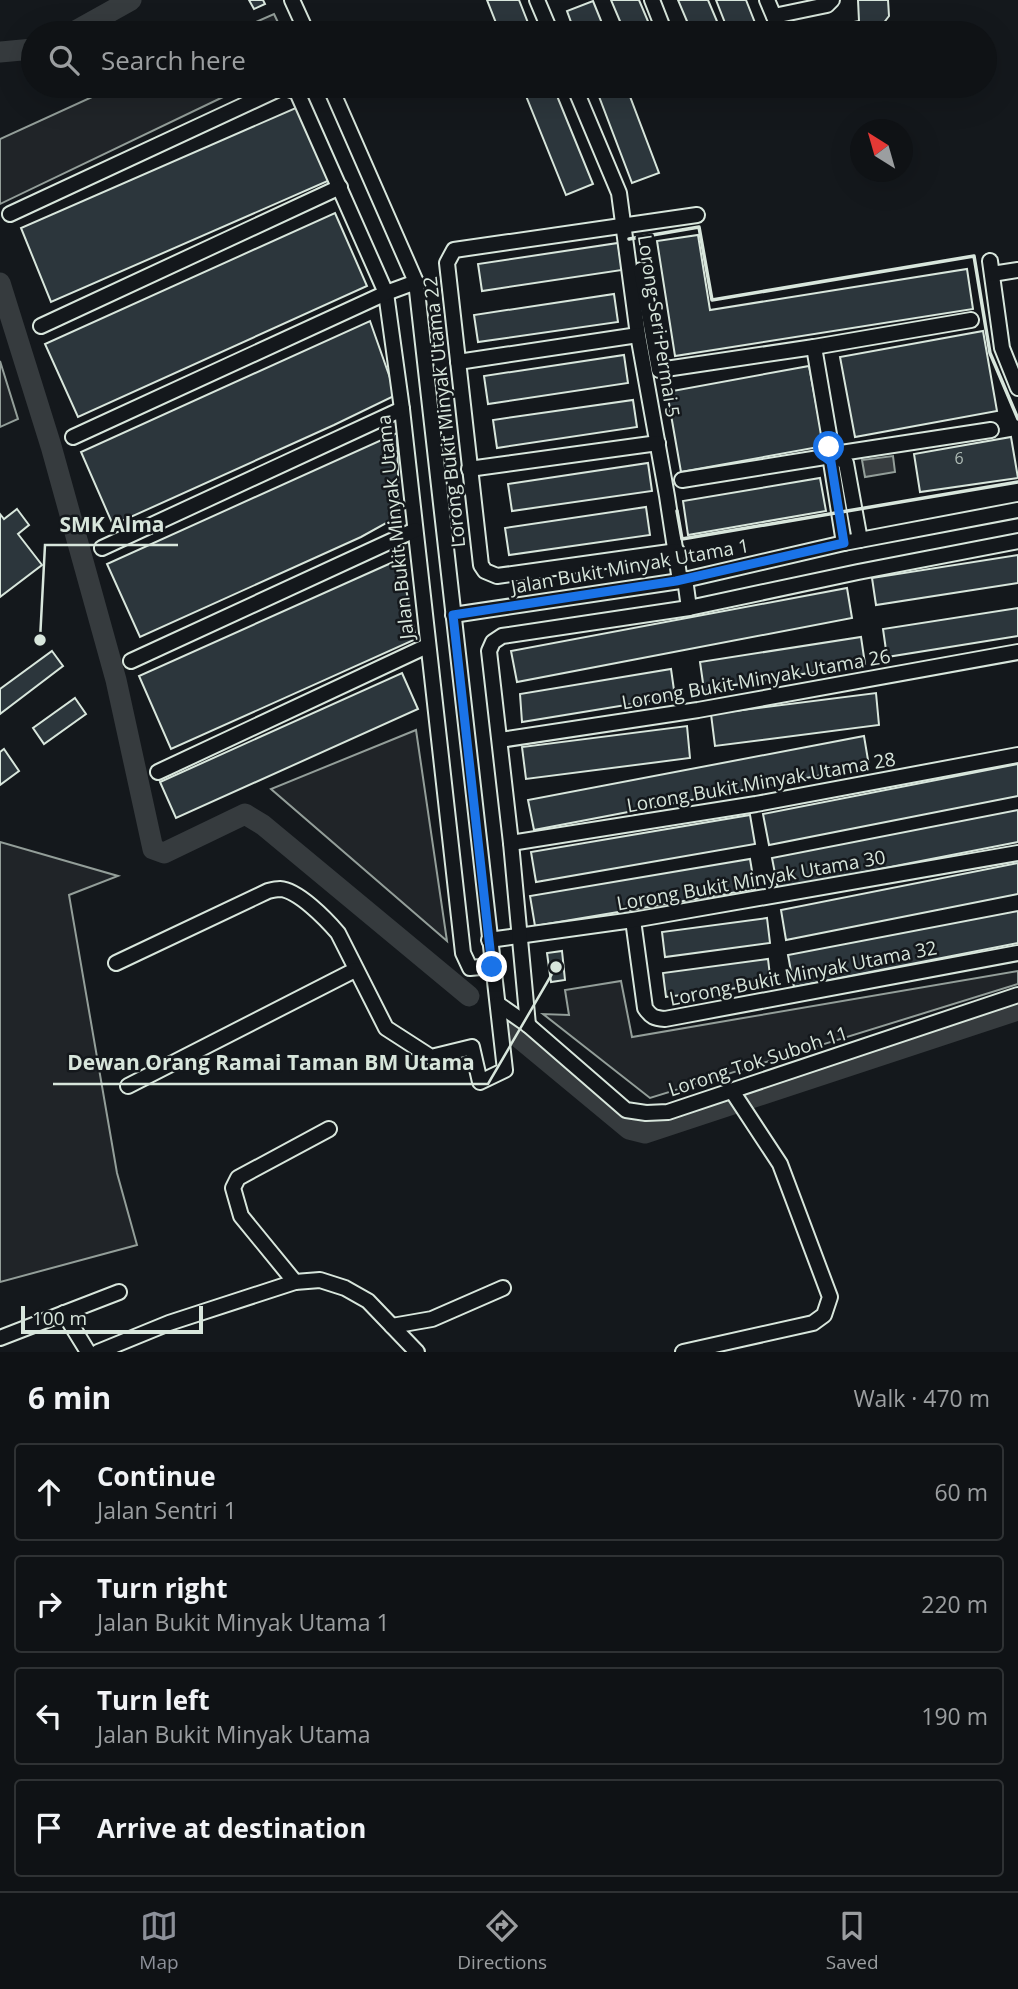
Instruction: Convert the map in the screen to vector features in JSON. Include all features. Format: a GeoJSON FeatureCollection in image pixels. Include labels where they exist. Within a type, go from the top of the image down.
{"type":"FeatureCollection","features":[{"type":"Feature","properties":{"kind":"street"},"geometry":{"type":"LineString","coordinates":[[292,0],[302,21]]}},
{"type":"Feature","properties":{"kind":"street"},"geometry":{"type":"LineString","coordinates":[[537,0],[546,21]]}},
{"type":"Feature","properties":{"kind":"street"},"geometry":{"type":"LineString","coordinates":[[652,0],[660,21]]}},
{"type":"Feature","properties":{"kind":"street"},"geometry":{"type":"LineString","coordinates":[[767,0],[776,21]]}},
{"type":"Feature","properties":{"kind":"street"},"geometry":{"type":"LineString","coordinates":[[774,16],[827,5],[832,0]]}},
{"type":"Feature","properties":{"kind":"street"},"geometry":{"type":"LineString","coordinates":[[10,214],[259,98]]}},
{"type":"Feature","properties":{"kind":"street","name":"Jalan Bukit Minyak Utama"},"geometry":{"type":"LineString","coordinates":[[300,98],[386,293],[402,410],[463,953],[470,968],[492,967]]}},
{"type":"Feature","properties":{"kind":"street"},"geometry":{"type":"LineString","coordinates":[[116,963],[268,891],[281,889],[294,894],[338,933],[386,1028],[431,1058],[472,1047],[480,1082],[505,1070],[416,282],[335,98]]}},
{"type":"Feature","properties":{"kind":"street","name":"Lorong Seri Permai 5"},"geometry":{"type":"LineString","coordinates":[[578,98],[619,193],[638,335],[677,551],[684,609]]}},
{"type":"Feature","properties":{"kind":"street"},"geometry":{"type":"LineString","coordinates":[[41,327],[340,187]]}},
{"type":"Feature","properties":{"kind":"street"},"geometry":{"type":"LineString","coordinates":[[624,227],[697,215]]}},
{"type":"Feature","properties":{"kind":"street","name":"Lorong Bukit Minyak Utama 22"},"geometry":{"type":"LineString","coordinates":[[624,227],[451,256],[458,362],[479,559],[485,571],[497,576],[677,551]]}},
{"type":"Feature","properties":{"kind":"street"},"geometry":{"type":"LineString","coordinates":[[1018,270],[991,267],[1002,348],[1018,388]]}},
{"type":"Feature","properties":{"kind":"street"},"geometry":{"type":"LineString","coordinates":[[641,271],[659,370],[971,320]]}},
{"type":"Feature","properties":{"kind":"street"},"geometry":{"type":"LineString","coordinates":[[73,437],[386,293],[416,282]]}},
{"type":"Feature","properties":{"kind":"street"},"geometry":{"type":"LineString","coordinates":[[458,362],[638,335]]}},
{"type":"Feature","properties":{"kind":"street"},"geometry":{"type":"LineString","coordinates":[[814,347],[834,455],[844,543]]}},
{"type":"Feature","properties":{"kind":"street"},"geometry":{"type":"LineString","coordinates":[[102,548],[402,410]]}},
{"type":"Feature","properties":{"kind":"street"},"geometry":{"type":"LineString","coordinates":[[682,480],[991,430]]}},
{"type":"Feature","properties":{"kind":"street"},"geometry":{"type":"LineString","coordinates":[[469,469],[658,443]]}},
{"type":"Feature","properties":{"kind":"street"},"geometry":{"type":"LineString","coordinates":[[834,455],[846,463],[860,540]]}},
{"type":"Feature","properties":{"kind":"street","name":"Jalan Bukit Minyak Utama 1"},"geometry":{"type":"LineString","coordinates":[[453,615],[680,580],[844,543],[1018,510]]}},
{"type":"Feature","properties":{"kind":"street"},"geometry":{"type":"LineString","coordinates":[[131,661],[415,530]]}},
{"type":"Feature","properties":{"kind":"street"},"geometry":{"type":"LineString","coordinates":[[528,1025],[489,650],[493,642],[502,636],[684,609],[1018,541]]}},
{"type":"Feature","properties":{"kind":"street"},"geometry":{"type":"LineString","coordinates":[[158,772],[427,646]]}},
{"type":"Feature","properties":{"kind":"street","name":"Lorong Bukit Minyak Utama 26"},"geometry":{"type":"LineString","coordinates":[[499,740],[698,710],[1018,652]]}},
{"type":"Feature","properties":{"kind":"street","name":"Lorong Bukit Minyak Utama 28"},"geometry":{"type":"LineString","coordinates":[[511,843],[756,804],[1018,755]]}},
{"type":"Feature","properties":{"kind":"street","name":"Lorong Bukit Minyak Utama 30"},"geometry":{"type":"LineString","coordinates":[[489,940],[633,920],[1018,853]]}},
{"type":"Feature","properties":{"kind":"street","name":"Lorong Bukit Minyak Utama 32"},"geometry":{"type":"LineString","coordinates":[[633,920],[645,1007],[650,1016],[665,1019],[1018,953]]}},
{"type":"Feature","properties":{"kind":"street"},"geometry":{"type":"LineString","coordinates":[[128,1086],[355,970]]}},
{"type":"Feature","properties":{"kind":"street","name":"Lorong Tok Suboh 11"},"geometry":{"type":"LineString","coordinates":[[498,1004],[528,1025],[626,1110],[646,1113],[668,1112],[738,1099],[1018,995]]}},
{"type":"Feature","properties":{"kind":"street"},"geometry":{"type":"LineString","coordinates":[[683,1352],[742,1345],[813,1323],[824,1315],[830,1297],[780,1164],[738,1099]]}},
{"type":"Feature","properties":{"kind":"street"},"geometry":{"type":"LineString","coordinates":[[295,1282],[241,1216],[233,1188],[238,1178],[329,1129]]}},
{"type":"Feature","properties":{"kind":"street"},"geometry":{"type":"LineString","coordinates":[[98,1352],[169,1323],[295,1282],[320,1280],[345,1288],[368,1301],[417,1352]]}},
{"type":"Feature","properties":{"kind":"street"},"geometry":{"type":"LineString","coordinates":[[392,1326],[432,1319],[503,1288]]}},
{"type":"Feature","properties":{"kind":"street"},"geometry":{"type":"LineString","coordinates":[[0,1338],[119,1292]]}},
{"type":"Feature","properties":{"kind":"street"},"geometry":{"type":"LineString","coordinates":[[64,1314],[88,1352]]}},
{"type":"Feature","properties":{"kind":"shaded area"},"geometry":{"type":"Polygon","coordinates":[[[274,14],[277,21],[258,21],[274,14]]]}},
{"type":"Feature","properties":{"kind":"shaded area"},"geometry":{"type":"Polygon","coordinates":[[[90,98],[221,98],[0,204],[0,139],[90,98]]]}},
{"type":"Feature","properties":{"kind":"shaded area"},"geometry":{"type":"Polygon","coordinates":[[[0,361],[18,419],[0,427],[0,361]]]}},
{"type":"Feature","properties":{"kind":"shaded area"},"geometry":{"type":"Polygon","coordinates":[[[893,456],[895,472],[865,477],[862,460],[893,456]]]}},
{"type":"Feature","properties":{"kind":"shaded area"},"geometry":{"type":"Polygon","coordinates":[[[416,730],[447,941],[271,789],[416,730]]]}},
{"type":"Feature","properties":{"kind":"shaded area"},"geometry":{"type":"Polygon","coordinates":[[[0,842],[118,876],[69,895],[117,1173],[137,1245],[0,1282],[0,842]]]}},
{"type":"Feature","properties":{"kind":"shaded area"},"geometry":{"type":"Polygon","coordinates":[[[1018,971],[1018,984],[650,1098],[543,1014],[569,1015],[565,990],[621,981],[632,1037],[1018,971]]]}},
{"type":"Feature","properties":{"kind":"building"},"geometry":{"type":"Polygon","coordinates":[[[249,0],[263,0],[265,4],[254,9],[249,0]]]}},
{"type":"Feature","properties":{"kind":"building"},"geometry":{"type":"Polygon","coordinates":[[[487,0],[519,0],[527,21],[495,21],[487,0]]]}},
{"type":"Feature","properties":{"kind":"building"},"geometry":{"type":"Polygon","coordinates":[[[611,0],[639,0],[648,21],[620,21],[611,0]]]}},
{"type":"Feature","properties":{"kind":"building"},"geometry":{"type":"Polygon","coordinates":[[[678,0],[708,0],[717,21],[687,21],[678,0]]]}},
{"type":"Feature","properties":{"kind":"building"},"geometry":{"type":"Polygon","coordinates":[[[716,0],[746,0],[754,21],[724,21],[716,0]]]}},
{"type":"Feature","properties":{"kind":"building"},"geometry":{"type":"Polygon","coordinates":[[[858,0],[888,0],[889,16],[885,21],[859,21],[858,0]]]}},
{"type":"Feature","properties":{"kind":"building"},"geometry":{"type":"Polygon","coordinates":[[[593,1],[601,21],[571,21],[567,11],[593,1]]]}},
{"type":"Feature","properties":{"kind":"building"},"geometry":{"type":"Polygon","coordinates":[[[527,98],[558,98],[593,184],[566,195],[527,98]]]}},
{"type":"Feature","properties":{"kind":"building"},"geometry":{"type":"Polygon","coordinates":[[[600,98],[631,98],[659,173],[632,183],[600,98]]]}},
{"type":"Feature","properties":{"kind":"building"},"geometry":{"type":"Polygon","coordinates":[[[298,107],[330,180],[51,302],[21,228],[298,107]]]}},
{"type":"Feature","properties":{"kind":"building"},"geometry":{"type":"Polygon","coordinates":[[[335,213],[367,286],[78,417],[45,344],[335,213]]]}},
{"type":"Feature","properties":{"kind":"building"},"geometry":{"type":"Polygon","coordinates":[[[698,235],[710,310],[967,269],[973,309],[675,356],[657,241],[698,235]]]}},
{"type":"Feature","properties":{"kind":"building"},"geometry":{"type":"Polygon","coordinates":[[[618,243],[622,270],[482,291],[478,264],[618,243]]]}},
{"type":"Feature","properties":{"kind":"building"},"geometry":{"type":"Polygon","coordinates":[[[614,294],[618,322],[478,342],[474,315],[614,294]]]}},
{"type":"Feature","properties":{"kind":"building"},"geometry":{"type":"Polygon","coordinates":[[[370,321],[396,395],[113,525],[81,452],[370,321]]]}},
{"type":"Feature","properties":{"kind":"building"},"geometry":{"type":"Polygon","coordinates":[[[983,331],[997,411],[855,437],[840,357],[983,331]]]}},
{"type":"Feature","properties":{"kind":"building"},"geometry":{"type":"Polygon","coordinates":[[[624,355],[628,383],[488,404],[484,376],[624,355]]]}},
{"type":"Feature","properties":{"kind":"building"},"geometry":{"type":"Polygon","coordinates":[[[809,366],[824,446],[681,472],[667,392],[809,366]]]}},
{"type":"Feature","properties":{"kind":"building"},"geometry":{"type":"Polygon","coordinates":[[[633,400],[637,427],[497,448],[493,420],[633,400]]]}},
{"type":"Feature","properties":{"kind":"building"},"geometry":{"type":"Polygon","coordinates":[[[397,433],[399,516],[361,537],[140,637],[107,564],[397,433]]]}},
{"type":"Feature","properties":{"kind":"building"},"geometry":{"type":"Polygon","coordinates":[[[1011,437],[1018,478],[920,492],[914,454],[1011,437]]]}},
{"type":"Feature","properties":{"kind":"building"},"geometry":{"type":"Polygon","coordinates":[[[648,463],[652,491],[512,511],[508,484],[648,463]]]}},
{"type":"Feature","properties":{"kind":"building"},"geometry":{"type":"Polygon","coordinates":[[[820,478],[826,511],[688,535],[683,501],[820,478]]]}},
{"type":"Feature","properties":{"kind":"building"},"geometry":{"type":"Polygon","coordinates":[[[646,507],[650,535],[509,555],[505,528],[646,507]]]}},
{"type":"Feature","properties":{"kind":"building"},"geometry":{"type":"Polygon","coordinates":[[[17,509],[29,525],[18,534],[42,565],[0,597],[0,514],[4,519],[17,509]]]}},
{"type":"Feature","properties":{"kind":"building"},"geometry":{"type":"Polygon","coordinates":[[[1018,555],[1018,583],[876,605],[872,578],[1018,555]]]}},
{"type":"Feature","properties":{"kind":"building"},"geometry":{"type":"Polygon","coordinates":[[[400,559],[416,639],[171,749],[139,676],[400,559]]]}},
{"type":"Feature","properties":{"kind":"building"},"geometry":{"type":"Polygon","coordinates":[[[847,588],[852,618],[517,682],[511,651],[847,588]]]}},
{"type":"Feature","properties":{"kind":"building"},"geometry":{"type":"Polygon","coordinates":[[[1018,608],[1018,636],[887,657],[883,629],[1018,608]]]}},
{"type":"Feature","properties":{"kind":"building"},"geometry":{"type":"Polygon","coordinates":[[[861,637],[865,664],[704,690],[700,662],[861,637]]]}},
{"type":"Feature","properties":{"kind":"building"},"geometry":{"type":"Polygon","coordinates":[[[52,651],[63,666],[0,714],[0,689],[52,651]]]}},
{"type":"Feature","properties":{"kind":"building"},"geometry":{"type":"Polygon","coordinates":[[[671,669],[675,697],[522,722],[520,694],[671,669]]]}},
{"type":"Feature","properties":{"kind":"building"},"geometry":{"type":"Polygon","coordinates":[[[402,673],[418,709],[176,818],[160,782],[402,673]]]}},
{"type":"Feature","properties":{"kind":"building"},"geometry":{"type":"Polygon","coordinates":[[[876,693],[879,725],[715,746],[711,714],[876,693]]]}},
{"type":"Feature","properties":{"kind":"building"},"geometry":{"type":"Polygon","coordinates":[[[75,698],[86,714],[44,744],[33,728],[75,698]]]}},
{"type":"Feature","properties":{"kind":"building"},"geometry":{"type":"Polygon","coordinates":[[[687,726],[690,758],[526,779],[522,747],[687,726]]]}},
{"type":"Feature","properties":{"kind":"building"},"geometry":{"type":"Polygon","coordinates":[[[864,736],[869,766],[534,830],[528,800],[864,736]]]}},
{"type":"Feature","properties":{"kind":"building"},"geometry":{"type":"Polygon","coordinates":[[[4,749],[19,771],[0,785],[0,752],[4,749]]]}},
{"type":"Feature","properties":{"kind":"building"},"geometry":{"type":"Polygon","coordinates":[[[1018,764],[1018,796],[769,845],[763,814],[1018,764]]]}},
{"type":"Feature","properties":{"kind":"building"},"geometry":{"type":"Polygon","coordinates":[[[1018,810],[1018,842],[778,889],[772,858],[1018,810]]]}},
{"type":"Feature","properties":{"kind":"building"},"geometry":{"type":"Polygon","coordinates":[[[750,815],[755,844],[536,882],[531,852],[750,815]]]}},
{"type":"Feature","properties":{"kind":"building"},"geometry":{"type":"Polygon","coordinates":[[[750,859],[755,889],[535,926],[530,896],[750,859]]]}},
{"type":"Feature","properties":{"kind":"building"},"geometry":{"type":"Polygon","coordinates":[[[1018,863],[1018,894],[786,940],[781,910],[1018,863]]]}},
{"type":"Feature","properties":{"kind":"building"},"geometry":{"type":"Polygon","coordinates":[[[1018,911],[1018,943],[794,987],[788,955],[1018,911]]]}},
{"type":"Feature","properties":{"kind":"building"},"geometry":{"type":"Polygon","coordinates":[[[767,918],[770,943],[665,957],[662,932],[767,918]]]}},
{"type":"Feature","properties":{"kind":"building"},"geometry":{"type":"Polygon","coordinates":[[[562,951],[565,980],[551,982],[547,953],[562,951]]]}},
{"type":"Feature","properties":{"kind":"building"},"geometry":{"type":"Polygon","coordinates":[[[768,959],[771,984],[666,997],[663,973],[768,959]]]}},
{"type":"Feature","properties":{"kind":"waterway"},"geometry":{"type":"LineString","coordinates":[[93,21],[131,0]]}},
{"type":"Feature","properties":{"kind":"waterway"},"geometry":{"type":"LineString","coordinates":[[0,52],[21,50]]}},
{"type":"Feature","properties":{"kind":"waterway"},"geometry":{"type":"LineString","coordinates":[[0,283],[51,446],[116,680],[153,849],[164,853],[245,814],[263,825],[469,996]]}},
{"type":"Feature","properties":{"kind":"waterway"},"geometry":{"type":"LineString","coordinates":[[512,1032],[629,1129],[645,1133],[1018,1010]]}},
{"type":"Feature","properties":{"kind":"wall"},"geometry":{"type":"LineString","coordinates":[[629,239],[699,227],[712,300],[974,256],[990,353],[1018,419]]}},
{"type":"Feature","properties":{"kind":"wall"},"geometry":{"type":"LineString","coordinates":[[677,511],[682,539],[1018,482]]}},
{"type":"Feature","properties":{"kind":"place","name":"SMK Alma"},"geometry":{"type":"Point","coordinates":[40,640]}},
{"type":"Feature","properties":{"kind":"place","name":"Dewan Orang Ramai Taman BM Utama"},"geometry":{"type":"Point","coordinates":[556,967]}},
{"type":"Feature","properties":{"kind":"route"},"geometry":{"type":"LineString","coordinates":[[492,967],[453,615],[676,581],[844,543],[831,462],[825,457],[825,451],[829,447]]}}]}
